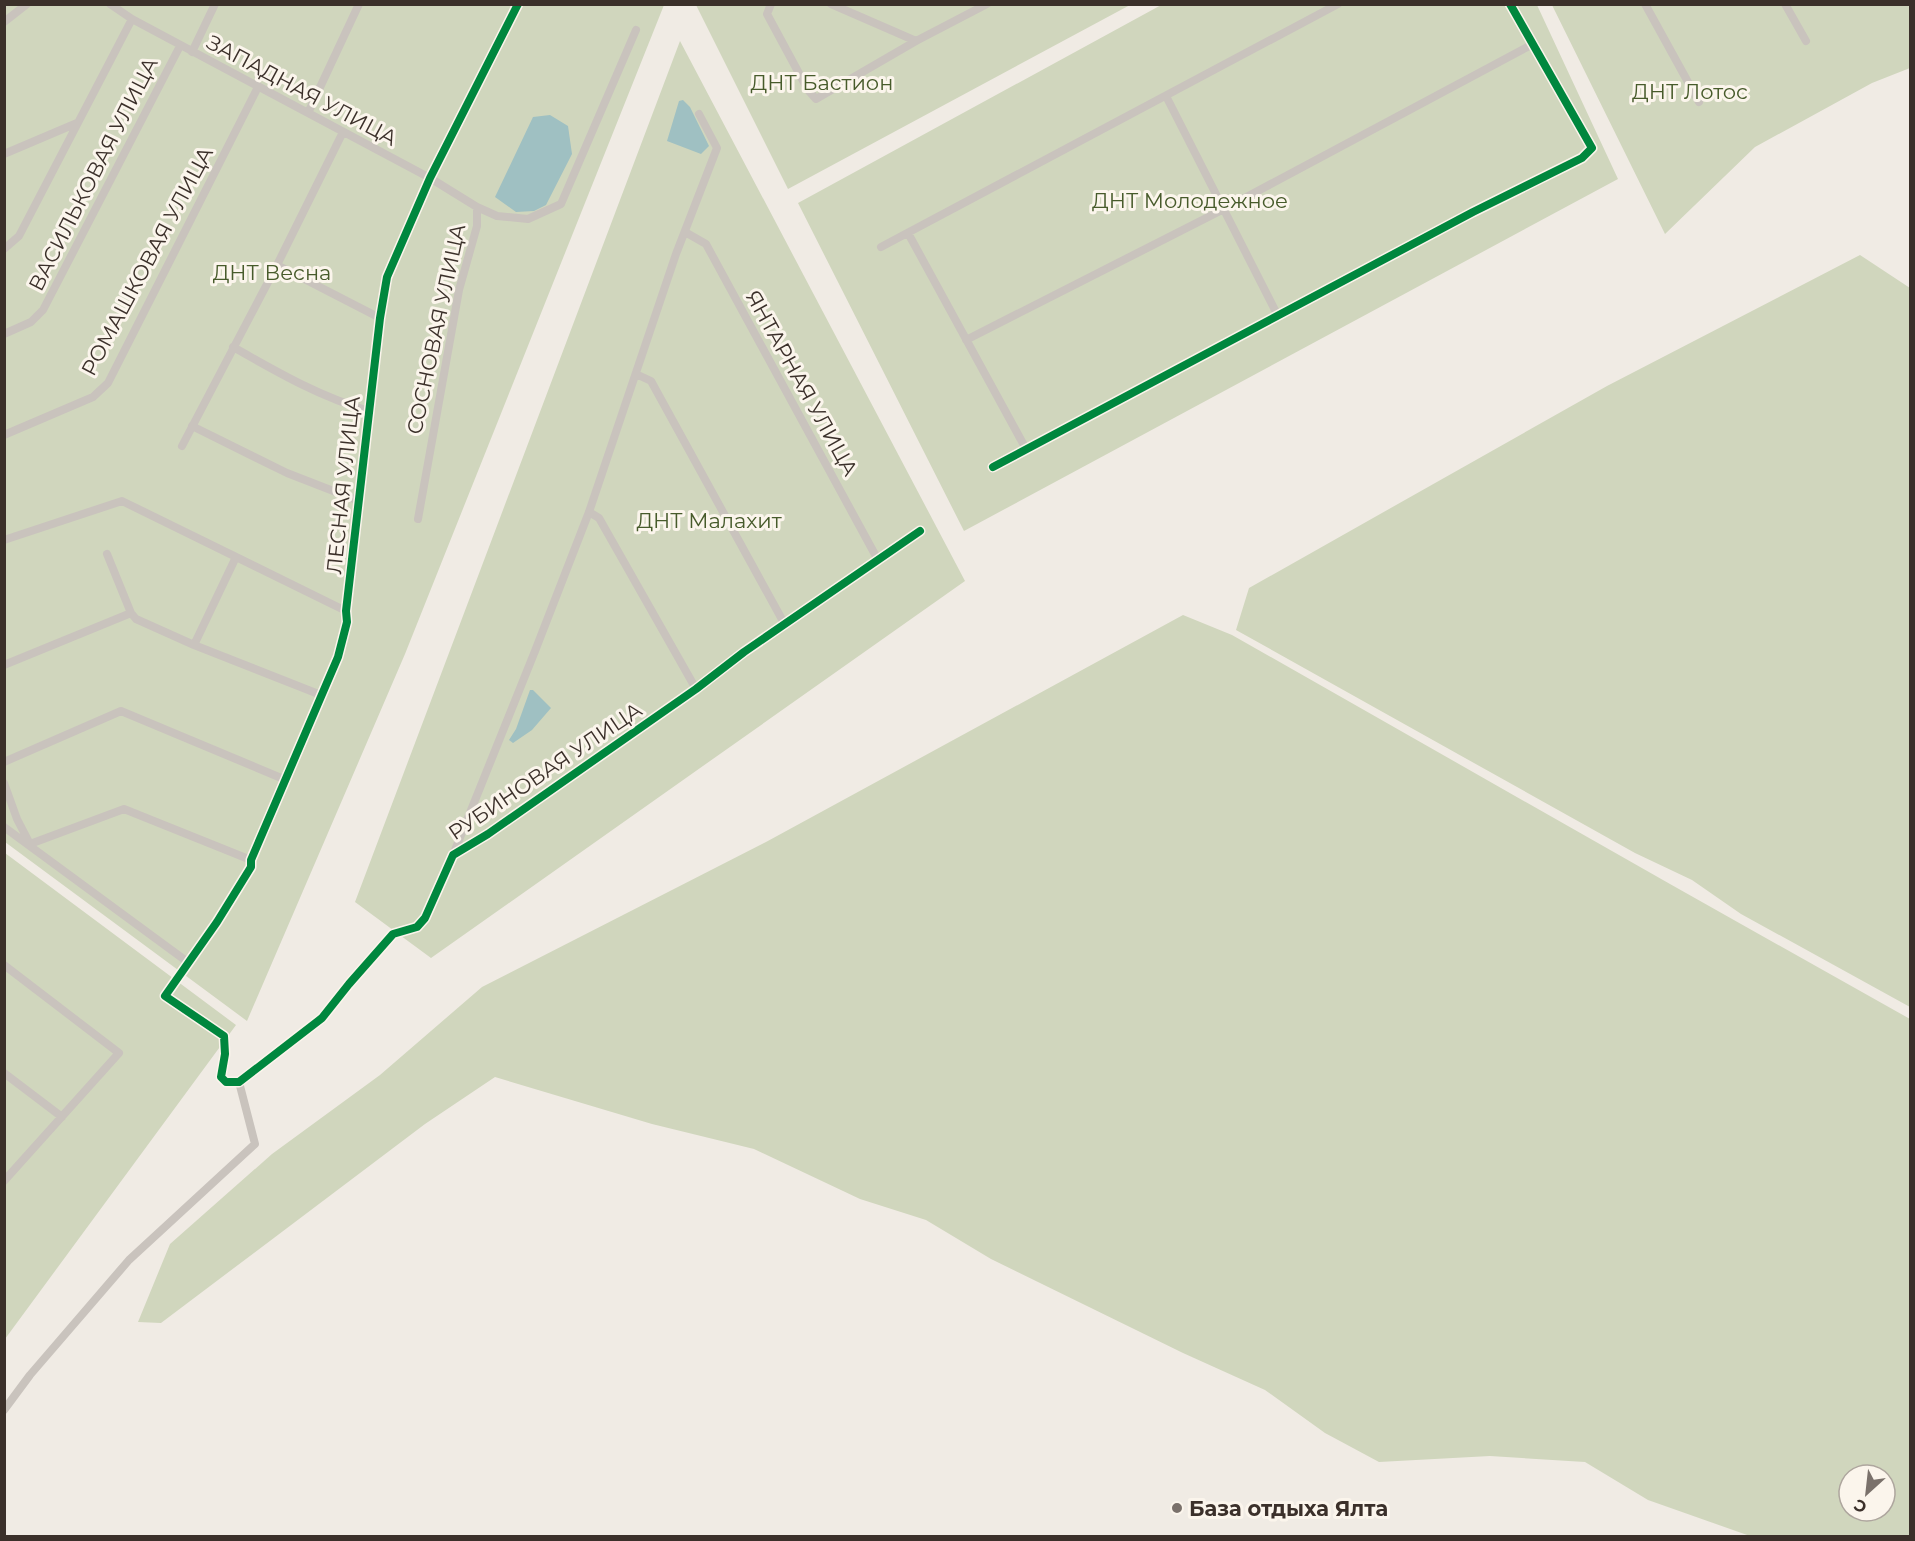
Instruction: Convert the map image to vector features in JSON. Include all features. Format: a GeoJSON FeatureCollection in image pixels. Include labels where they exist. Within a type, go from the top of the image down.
{"type":"FeatureCollection","features":[{"type":"Feature","properties":{"kind":"street"},"geometry":{"type":"LineString","coordinates":[[4,22],[27,4]]}},
{"type":"Feature","properties":{"kind":"street","name":"ЗАПАДНАЯ УЛИЦА"},"geometry":{"type":"LineString","coordinates":[[110,4],[132,20],[430,178],[477,207]]}},
{"type":"Feature","properties":{"kind":"street"},"geometry":{"type":"LineString","coordinates":[[192,52],[215,4]]}},
{"type":"Feature","properties":{"kind":"street"},"geometry":{"type":"LineString","coordinates":[[308,113],[359,4]]}},
{"type":"Feature","properties":{"kind":"street","name":"ЛЕСНАЯ УЛИЦА"},"geometry":{"type":"LineString","coordinates":[[239,1082],[226,1082],[221,1077],[225,1054],[224,1036],[165,996],[217,922],[251,867],[251,860],[338,657],[347,622],[346,611],[369,411],[387,277],[430,178],[518,4]]}},
{"type":"Feature","properties":{"kind":"street"},"geometry":{"type":"LineString","coordinates":[[771,4],[767,14],[808,90],[816,99],[916,41],[987,4]]}},
{"type":"Feature","properties":{"kind":"street"},"geometry":{"type":"LineString","coordinates":[[831,4],[916,41]]}},
{"type":"Feature","properties":{"kind":"street"},"geometry":{"type":"LineString","coordinates":[[881,247],[1338,4]]}},
{"type":"Feature","properties":{"kind":"street"},"geometry":{"type":"LineString","coordinates":[[993,467],[1473,212],[1582,158],[1592,148],[1510,4]]}},
{"type":"Feature","properties":{"kind":"street"},"geometry":{"type":"LineString","coordinates":[[1645,4],[1699,102]]}},
{"type":"Feature","properties":{"kind":"street"},"geometry":{"type":"LineString","coordinates":[[1785,4],[1806,41]]}},
{"type":"Feature","properties":{"kind":"street"},"geometry":{"type":"LineString","coordinates":[[4,249],[19,236],[132,20]]}},
{"type":"Feature","properties":{"kind":"street","name":"СОСНОВАЯ УЛИЦА"},"geometry":{"type":"LineString","coordinates":[[418,519],[459,291],[477,226],[477,207],[497,216],[528,219],[561,204],[636,30]]}},
{"type":"Feature","properties":{"kind":"street"},"geometry":{"type":"LineString","coordinates":[[966,340],[1224,209],[1533,44]]}},
{"type":"Feature","properties":{"kind":"street","name":"ВАСИЛЬКОВАЯ УЛИЦА"},"geometry":{"type":"LineString","coordinates":[[4,334],[31,322],[43,310],[180,46]]}},
{"type":"Feature","properties":{"kind":"street","name":"РОМАШКОВАЯ УЛИЦА"},"geometry":{"type":"LineString","coordinates":[[4,435],[93,397],[108,383],[258,87]]}},
{"type":"Feature","properties":{"kind":"street"},"geometry":{"type":"LineString","coordinates":[[1166,96],[1278,316]]}},
{"type":"Feature","properties":{"kind":"street","name":"РУБИНОВАЯ УЛИЦА"},"geometry":{"type":"LineString","coordinates":[[239,1082],[322,1018],[393,934],[417,927],[425,918],[536,651],[589,513],[717,148],[699,114]]}},
{"type":"Feature","properties":{"kind":"street"},"geometry":{"type":"LineString","coordinates":[[4,154],[78,123]]}},
{"type":"Feature","properties":{"kind":"street"},"geometry":{"type":"LineString","coordinates":[[182,446],[278,265],[344,132]]}},
{"type":"Feature","properties":{"kind":"street","name":"ЯНТАРНАЯ УЛИЦА"},"geometry":{"type":"LineString","coordinates":[[686,232],[706,244],[878,560]]}},
{"type":"Feature","properties":{"kind":"street"},"geometry":{"type":"LineString","coordinates":[[908,233],[1026,449]]}},
{"type":"Feature","properties":{"kind":"street"},"geometry":{"type":"LineString","coordinates":[[278,265],[380,318]]}},
{"type":"Feature","properties":{"kind":"street"},"geometry":{"type":"LineString","coordinates":[[233,347],[317,393],[369,411]]}},
{"type":"Feature","properties":{"kind":"street"},"geometry":{"type":"LineString","coordinates":[[636,374],[651,381],[784,623]]}},
{"type":"Feature","properties":{"kind":"street"},"geometry":{"type":"LineString","coordinates":[[192,426],[287,473],[359,501]]}},
{"type":"Feature","properties":{"kind":"street"},"geometry":{"type":"LineString","coordinates":[[4,540],[122,501],[346,611]]}},
{"type":"Feature","properties":{"kind":"street"},"geometry":{"type":"LineString","coordinates":[[589,513],[599,518],[696,689]]}},
{"type":"Feature","properties":{"kind":"street","name":"РУБИНОВАЯ УЛИЦА"},"geometry":{"type":"LineString","coordinates":[[453,855],[488,834],[696,689],[784,623],[920,531]]}},
{"type":"Feature","properties":{"kind":"street"},"geometry":{"type":"LineString","coordinates":[[107,554],[131,613],[136,619],[194,645],[321,695]]}},
{"type":"Feature","properties":{"kind":"street"},"geometry":{"type":"LineString","coordinates":[[194,645],[236,557]]}},
{"type":"Feature","properties":{"kind":"street"},"geometry":{"type":"LineString","coordinates":[[4,665],[131,613]]}},
{"type":"Feature","properties":{"kind":"street"},"geometry":{"type":"LineString","coordinates":[[4,762],[121,711],[286,780]]}},
{"type":"Feature","properties":{"kind":"street"},"geometry":{"type":"LineString","coordinates":[[4,783],[17,819],[30,844]]}},
{"type":"Feature","properties":{"kind":"street"},"geometry":{"type":"LineString","coordinates":[[30,844],[124,809],[251,860]]}},
{"type":"Feature","properties":{"kind":"street"},"geometry":{"type":"LineString","coordinates":[[4,827],[189,963]]}},
{"type":"Feature","properties":{"kind":"street"},"geometry":{"type":"LineString","coordinates":[[4,965],[119,1053],[4,1181]]}},
{"type":"Feature","properties":{"kind":"street"},"geometry":{"type":"LineString","coordinates":[[4,1073],[62,1117]]}},
{"type":"Feature","properties":{"kind":"street"},"geometry":{"type":"LineString","coordinates":[[4,1410],[30,1375],[129,1260],[255,1144],[239,1082]]}},
{"type":"Feature","properties":{"kind":"green space","name":"ДНТ Молодежное"},"geometry":{"type":"Polygon","coordinates":[[[1163,4],[1537,5],[1618,179],[964,531],[798,203],[1163,4]]]}},
{"type":"Feature","properties":{"kind":"green space","name":"ДНТ Весна"},"geometry":{"type":"Polygon","coordinates":[[[5,5],[664,5],[405,654],[247,1021],[5,842],[5,5]]]}},
{"type":"Feature","properties":{"kind":"green space","name":"ДНТ Бастион"},"geometry":{"type":"Polygon","coordinates":[[[696,5],[1130,5],[788,189],[696,5]]]}},
{"type":"Feature","properties":{"kind":"green space","name":"ДНТ Лотос"},"geometry":{"type":"Polygon","coordinates":[[[1552,5],[1910,5],[1910,68],[1872,83],[1755,147],[1665,234],[1552,5]]]}},
{"type":"Feature","properties":{"kind":"green space","name":"ДНТ Малахит"},"geometry":{"type":"Polygon","coordinates":[[[680,41],[965,581],[431,958],[355,902],[680,41]]]}},
{"type":"Feature","properties":{"kind":"green space"},"geometry":{"type":"Polygon","coordinates":[[[1860,255],[1910,288],[1910,1007],[1741,914],[1692,880],[1635,853],[1236,630],[1249,588],[1607,386],[1860,255]]]}},
{"type":"Feature","properties":{"kind":"green space"},"geometry":{"type":"Polygon","coordinates":[[[1183,615],[1232,635],[1910,1019],[1910,1536],[1750,1536],[1648,1500],[1585,1462],[1490,1456],[1379,1462],[1325,1433],[1265,1390],[1183,1353],[991,1259],[926,1220],[860,1199],[754,1149],[652,1124],[495,1077],[425,1124],[161,1323],[138,1322],[170,1244],[272,1154],[380,1075],[482,987],[766,842],[1183,615]]]}},
{"type":"Feature","properties":{"kind":"green space"},"geometry":{"type":"Polygon","coordinates":[[[5,853],[236,1025],[5,1339],[5,853]]]}},
{"type":"Feature","properties":{"kind":"water"},"geometry":{"type":"Polygon","coordinates":[[[683,100],[690,107],[709,146],[701,154],[667,141],[679,101],[683,100]]]}},
{"type":"Feature","properties":{"kind":"water"},"geometry":{"type":"Polygon","coordinates":[[[550,115],[568,126],[572,154],[546,205],[534,211],[516,212],[495,197],[533,117],[550,115]]]}},
{"type":"Feature","properties":{"kind":"water"},"geometry":{"type":"Polygon","coordinates":[[[530,690],[533,690],[551,708],[532,730],[513,743],[509,740],[516,729],[530,690]]]}},
{"type":"Feature","properties":{"kind":"cycle path"},"geometry":{"type":"LineString","coordinates":[[518,4],[430,178],[387,277],[380,318],[346,611],[347,622],[338,657],[251,860],[251,867],[217,922],[165,996],[224,1036],[225,1054],[221,1077],[226,1082],[239,1082],[322,1018],[393,934],[417,927],[425,918],[453,855],[488,834],[696,689],[744,652],[920,531]]}},
{"type":"Feature","properties":{"kind":"cycle path"},"geometry":{"type":"LineString","coordinates":[[993,467],[1473,212],[1582,158],[1592,148],[1510,4]]}},
{"type":"Feature","properties":{"kind":"place","name":"База отдыха Ялта"},"geometry":{"type":"Point","coordinates":[1177,1508]}}]}
